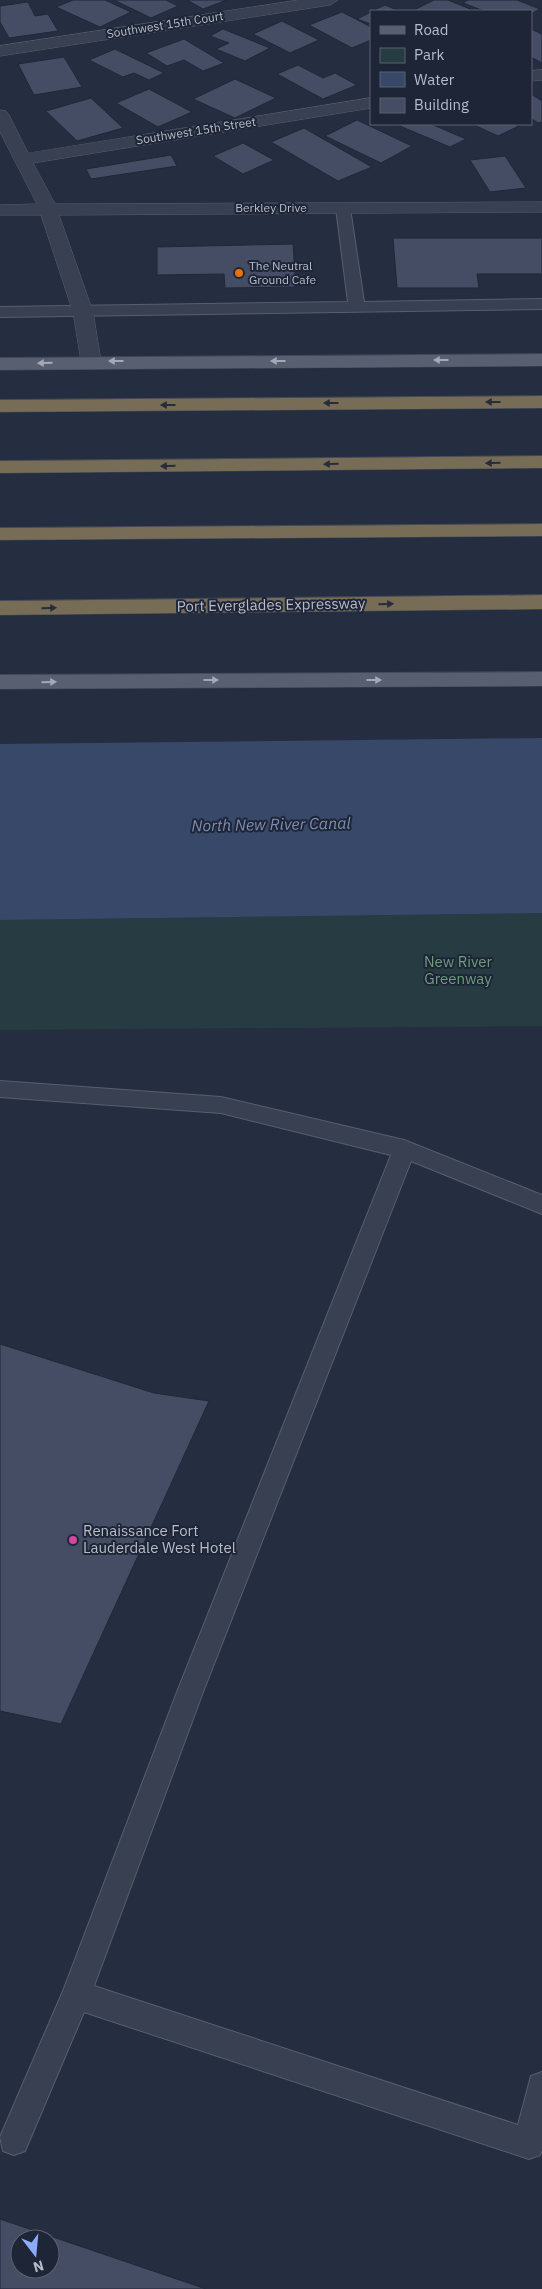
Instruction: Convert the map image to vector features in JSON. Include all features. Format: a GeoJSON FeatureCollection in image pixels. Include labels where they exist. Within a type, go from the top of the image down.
{"type":"FeatureCollection","features":[{"type":"Feature","properties":{"kind":"highway"},"geometry":{"type":"LineString","coordinates":[[0,406],[542,402]]}},
{"type":"Feature","properties":{"kind":"highway"},"geometry":{"type":"LineString","coordinates":[[0,467],[542,462]]}},
{"type":"Feature","properties":{"kind":"highway"},"geometry":{"type":"LineString","coordinates":[[0,534],[542,530]]}},
{"type":"Feature","properties":{"kind":"highway","name":"Port Everglades Expressway"},"geometry":{"type":"LineString","coordinates":[[0,608],[542,602]]}},
{"type":"Feature","properties":{"kind":"main road"},"geometry":{"type":"LineString","coordinates":[[0,364],[91,361],[542,360]]}},
{"type":"Feature","properties":{"kind":"main road"},"geometry":{"type":"LineString","coordinates":[[0,682],[542,679]]}},
{"type":"Feature","properties":{"kind":"street","name":"Southwest 15th Court"},"geometry":{"type":"LineString","coordinates":[[0,51],[330,0]]}},
{"type":"Feature","properties":{"kind":"street","name":"Southwest 15th Street"},"geometry":{"type":"LineString","coordinates":[[22,159],[370,102]]}},
{"type":"Feature","properties":{"kind":"street"},"geometry":{"type":"LineString","coordinates":[[0,115],[48,209],[84,312],[91,361]]}},
{"type":"Feature","properties":{"kind":"street","name":"Berkley Drive"},"geometry":{"type":"LineString","coordinates":[[0,210],[542,207]]}},
{"type":"Feature","properties":{"kind":"lane"},"geometry":{"type":"LineString","coordinates":[[343,208],[357,308]]}},
{"type":"Feature","properties":{"kind":"lane"},"geometry":{"type":"LineString","coordinates":[[0,312],[542,304]]}},
{"type":"Feature","properties":{"kind":"lane"},"geometry":{"type":"LineString","coordinates":[[0,1089],[221,1105],[404,1149],[542,1205]]}},
{"type":"Feature","properties":{"kind":"lane"},"geometry":{"type":"LineString","coordinates":[[14,2140],[76,1995],[190,1692],[404,1149]]}},
{"type":"Feature","properties":{"kind":"lane"},"geometry":{"type":"LineString","coordinates":[[76,1995],[529,2144],[542,2087]]}},
{"type":"Feature","properties":{"kind":"green space","name":"New River Greenway"},"geometry":{"type":"Polygon","coordinates":[[[542,913],[542,1026],[0,1030],[0,920],[542,913]]]}},
{"type":"Feature","properties":{"kind":"water","name":"North New River Canal"},"geometry":{"type":"Polygon","coordinates":[[[542,738],[542,913],[0,920],[0,744],[542,738]]]}},
{"type":"Feature","properties":{"kind":"building"},"geometry":{"type":"Polygon","coordinates":[[[73,0],[105,0],[131,12],[100,27],[56,7],[73,0]]]}},
{"type":"Feature","properties":{"kind":"building"},"geometry":{"type":"Polygon","coordinates":[[[114,0],[166,0],[178,6],[151,18],[114,0]]]}},
{"type":"Feature","properties":{"kind":"building"},"geometry":{"type":"Polygon","coordinates":[[[187,0],[227,0],[203,9],[187,0]]]}},
{"type":"Feature","properties":{"kind":"building"},"geometry":{"type":"Polygon","coordinates":[[[434,0],[448,0],[473,10],[414,10],[434,0]]]}},
{"type":"Feature","properties":{"kind":"building"},"geometry":{"type":"Polygon","coordinates":[[[468,0],[517,0],[540,9],[532,13],[532,10],[481,10],[463,3],[468,0]]]}},
{"type":"Feature","properties":{"kind":"building"},"geometry":{"type":"Polygon","coordinates":[[[28,2],[35,16],[48,14],[58,31],[9,38],[0,22],[0,6],[28,2]]]}},
{"type":"Feature","properties":{"kind":"building"},"geometry":{"type":"Polygon","coordinates":[[[385,5],[397,10],[374,10],[385,5]]]}},
{"type":"Feature","properties":{"kind":"building"},"geometry":{"type":"Polygon","coordinates":[[[342,12],[370,26],[370,40],[352,48],[309,25],[342,12]]]}},
{"type":"Feature","properties":{"kind":"building"},"geometry":{"type":"Polygon","coordinates":[[[370,12],[370,24],[357,19],[370,12]]]}},
{"type":"Feature","properties":{"kind":"building"},"geometry":{"type":"Polygon","coordinates":[[[282,21],[319,40],[290,53],[253,34],[282,21]]]}},
{"type":"Feature","properties":{"kind":"building"},"geometry":{"type":"Polygon","coordinates":[[[223,29],[270,48],[245,61],[216,49],[229,43],[210,36],[223,29]]]}},
{"type":"Feature","properties":{"kind":"building"},"geometry":{"type":"Polygon","coordinates":[[[532,29],[542,34],[542,63],[532,58],[532,29]]]}},
{"type":"Feature","properties":{"kind":"building"},"geometry":{"type":"Polygon","coordinates":[[[184,39],[224,63],[203,71],[184,60],[167,66],[146,53],[184,39]]]}},
{"type":"Feature","properties":{"kind":"building"},"geometry":{"type":"Polygon","coordinates":[[[115,49],[164,73],[149,80],[134,73],[123,77],[89,60],[115,49]]]}},
{"type":"Feature","properties":{"kind":"building"},"geometry":{"type":"Polygon","coordinates":[[[64,57],[82,87],[34,95],[18,64],[64,57]]]}},
{"type":"Feature","properties":{"kind":"building"},"geometry":{"type":"Polygon","coordinates":[[[298,65],[323,78],[335,73],[357,85],[323,99],[277,74],[298,65]]]}},
{"type":"Feature","properties":{"kind":"building"},"geometry":{"type":"Polygon","coordinates":[[[235,79],[276,98],[235,118],[193,99],[235,79]]]}},
{"type":"Feature","properties":{"kind":"building"},"geometry":{"type":"Polygon","coordinates":[[[149,89],[192,112],[158,127],[116,103],[149,89]]]}},
{"type":"Feature","properties":{"kind":"building"},"geometry":{"type":"Polygon","coordinates":[[[532,95],[542,101],[542,122],[538,123],[532,119],[532,95]]]}},
{"type":"Feature","properties":{"kind":"building"},"geometry":{"type":"Polygon","coordinates":[[[91,98],[123,128],[77,141],[46,111],[91,98]]]}},
{"type":"Feature","properties":{"kind":"building"},"geometry":{"type":"Polygon","coordinates":[[[357,120],[412,146],[381,163],[325,136],[357,120]]]}},
{"type":"Feature","properties":{"kind":"building"},"geometry":{"type":"Polygon","coordinates":[[[397,125],[433,125],[466,139],[450,147],[397,125]]]}},
{"type":"Feature","properties":{"kind":"building"},"geometry":{"type":"Polygon","coordinates":[[[474,125],[519,126],[498,136],[474,125]]]}},
{"type":"Feature","properties":{"kind":"building"},"geometry":{"type":"Polygon","coordinates":[[[304,128],[372,167],[338,181],[271,142],[304,128]]]}},
{"type":"Feature","properties":{"kind":"building"},"geometry":{"type":"Polygon","coordinates":[[[243,143],[274,160],[243,174],[213,156],[243,143]]]}},
{"type":"Feature","properties":{"kind":"building"},"geometry":{"type":"Polygon","coordinates":[[[171,155],[177,166],[91,179],[86,169],[171,155]]]}},
{"type":"Feature","properties":{"kind":"building"},"geometry":{"type":"Polygon","coordinates":[[[505,156],[526,188],[490,192],[470,160],[505,156]]]}},
{"type":"Feature","properties":{"kind":"building"},"geometry":{"type":"Polygon","coordinates":[[[393,238],[542,238],[542,274],[477,274],[479,288],[397,288],[393,238]]]}},
{"type":"Feature","properties":{"kind":"building"},"geometry":{"type":"Polygon","coordinates":[[[293,244],[296,287],[225,288],[224,274],[157,275],[157,247],[293,244]]]}},
{"type":"Feature","properties":{"kind":"building","name":"Renaissance Fort Lauderdale West Hotel"},"geometry":{"type":"Polygon","coordinates":[[[0,1344],[154,1393],[209,1401],[61,1724],[0,1711],[0,1344]]]}},
{"type":"Feature","properties":{"kind":"building"},"geometry":{"type":"Polygon","coordinates":[[[0,2219],[29,2229],[10,2229],[10,2279],[60,2279],[60,2239],[206,2289],[0,2289],[0,2219]]]}},
{"type":"Feature","properties":{"kind":"place","name":"The Neutral Ground Cafe"},"geometry":{"type":"Point","coordinates":[239,273]}},
{"type":"Feature","properties":{"kind":"place","name":"Renaissance Fort Lauderdale West Hotel"},"geometry":{"type":"Point","coordinates":[73,1540]}}]}
